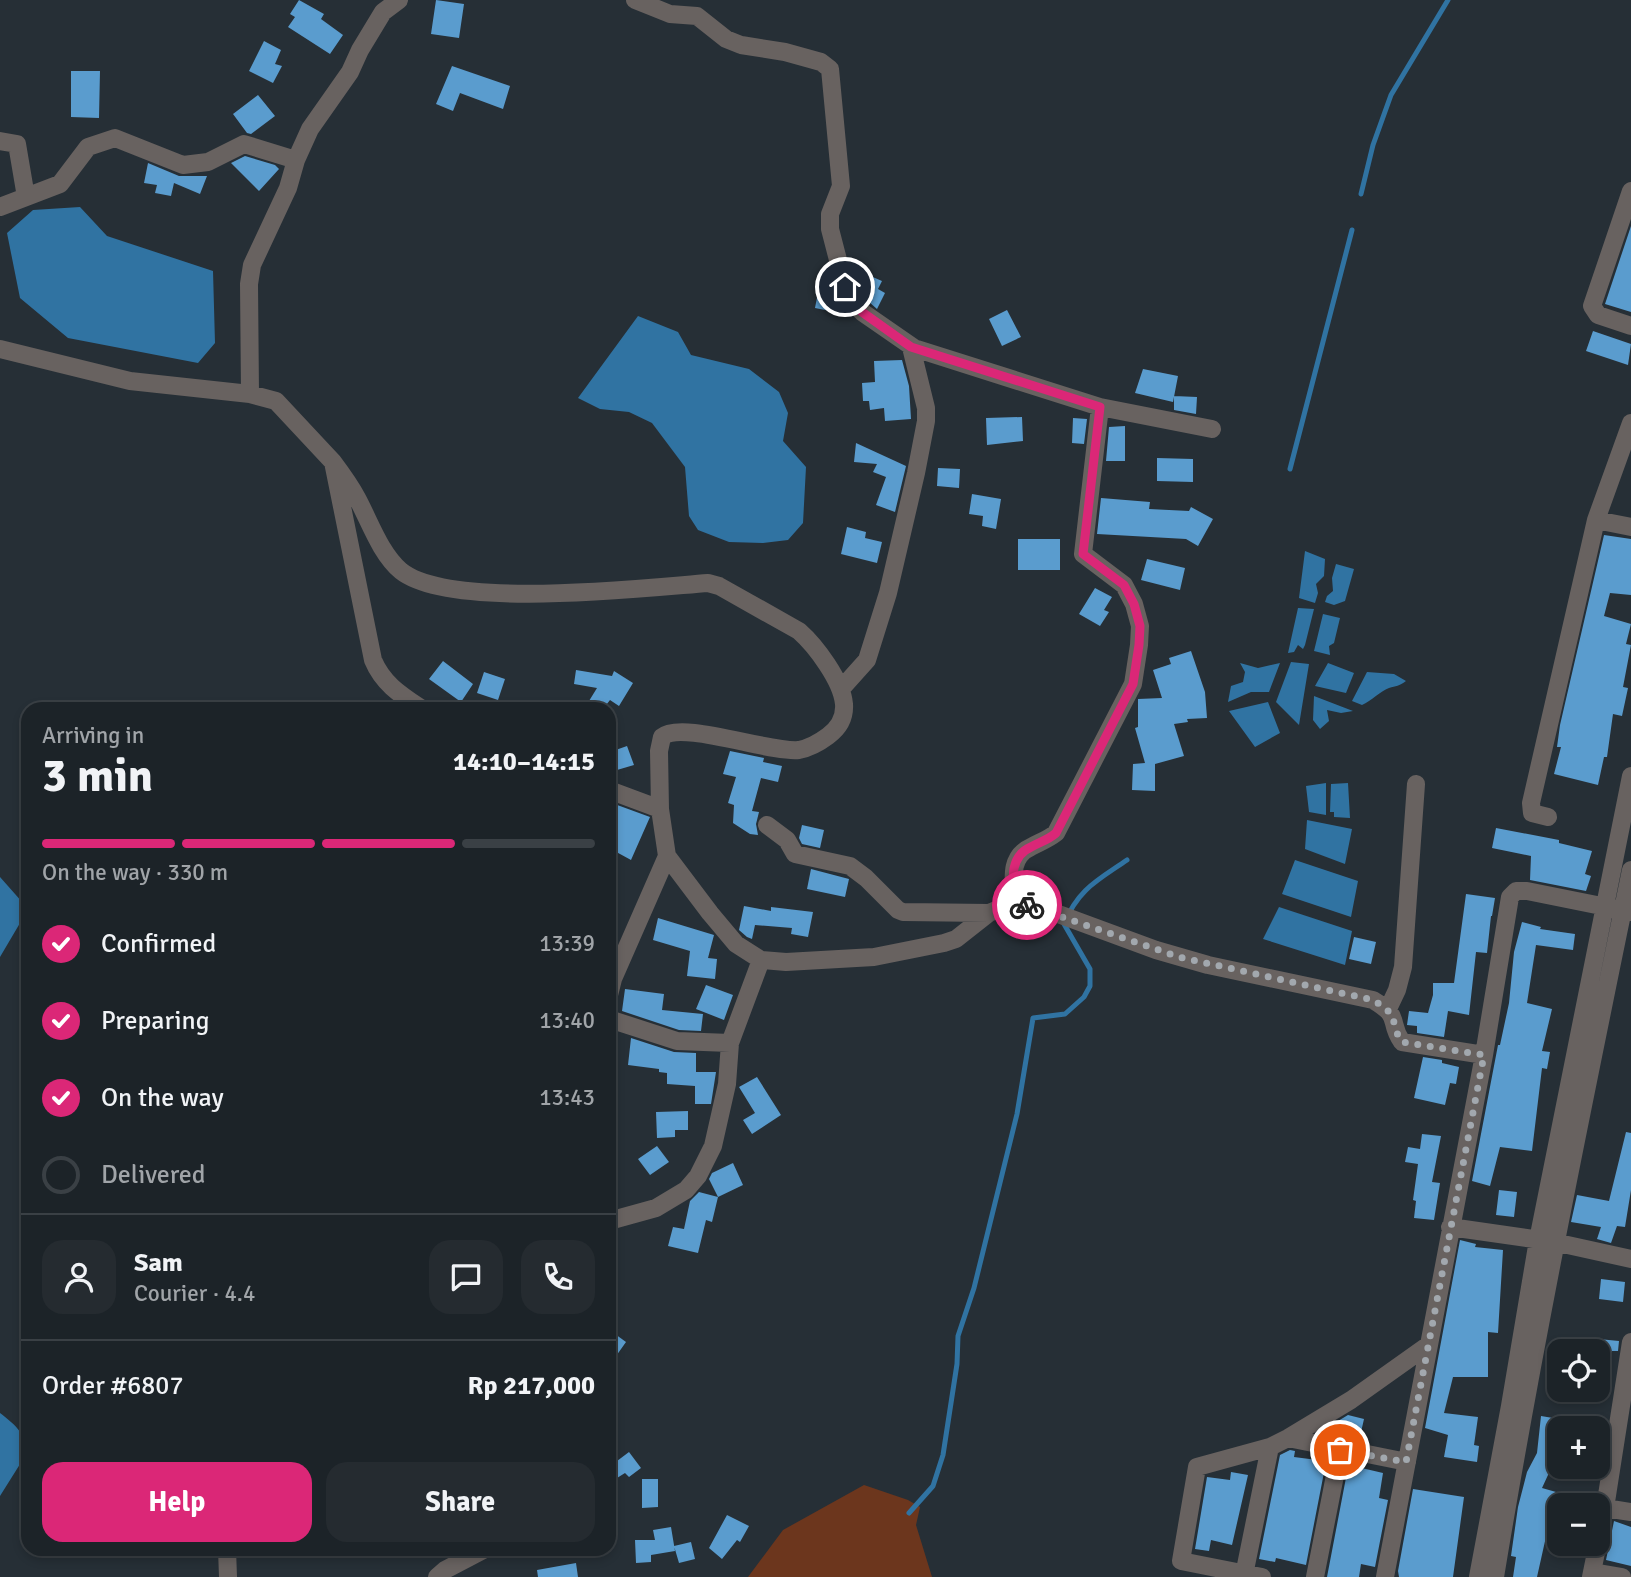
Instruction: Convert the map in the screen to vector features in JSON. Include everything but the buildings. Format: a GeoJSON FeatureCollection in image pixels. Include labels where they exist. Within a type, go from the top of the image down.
{"type":"FeatureCollection","features":[{"type":"Feature","properties":{"kind":"street"},"geometry":{"type":"LineString","coordinates":[[250,394],[250,274],[288,188],[296,160],[310,129],[350,72],[383,12],[400,0]]}},
{"type":"Feature","properties":{"kind":"street"},"geometry":{"type":"LineString","coordinates":[[635,0],[670,14],[697,16],[726,39],[741,45],[785,52],[821,62],[830,69],[841,186],[830,214],[830,229],[837,262],[851,301],[862,312],[911,347],[1100,407],[1212,429]]}},
{"type":"Feature","properties":{"kind":"street"},"geometry":{"type":"LineString","coordinates":[[0,207],[60,184],[88,147],[115,138],[183,165],[208,162],[244,144],[296,160]]}},
{"type":"Feature","properties":{"kind":"street"},"geometry":{"type":"LineString","coordinates":[[0,141],[17,144],[26,197]]}},
{"type":"Feature","properties":{"kind":"street"},"geometry":{"type":"LineString","coordinates":[[1631,191],[1592,306],[1598,315],[1631,326]]}},
{"type":"Feature","properties":{"kind":"street"},"geometry":{"type":"LineString","coordinates":[[841,689],[867,660],[888,593],[916,473],[926,408],[911,347]]}},
{"type":"Feature","properties":{"kind":"street"},"geometry":{"type":"LineString","coordinates":[[0,349],[130,381],[250,394],[276,401],[333,462],[357,498],[388,557],[411,577],[464,590],[534,593],[629,591],[708,583],[719,586],[799,631],[808,639],[841,689],[844,711],[840,724],[821,741],[802,750],[782,750],[673,731],[667,733],[660,743],[660,810],[667,856],[736,944],[761,960],[786,962],[874,957],[944,943],[956,939],[989,913],[1015,902],[1064,916],[1189,960],[1373,1000],[1393,1015],[1402,1042],[1484,1055]]}},
{"type":"Feature","properties":{"kind":"street"},"geometry":{"type":"LineString","coordinates":[[1015,902],[1014,865],[1021,853],[1056,833],[1135,677],[1140,626],[1134,604],[1118,579],[1083,554],[1100,407]]}},
{"type":"Feature","properties":{"kind":"street"},"geometry":{"type":"LineString","coordinates":[[1548,817],[1532,813],[1531,803],[1596,520],[1631,423]]}},
{"type":"Feature","properties":{"kind":"street"},"geometry":{"type":"LineString","coordinates":[[333,462],[373,660],[390,688],[411,702]]}},
{"type":"Feature","properties":{"kind":"street"},"geometry":{"type":"LineString","coordinates":[[1596,520],[1631,527]]}},
{"type":"Feature","properties":{"kind":"street"},"geometry":{"type":"LineString","coordinates":[[1620,910],[1631,776]]}},
{"type":"Feature","properties":{"kind":"street"},"geometry":{"type":"LineString","coordinates":[[1388,1009],[1403,967],[1416,784]]}},
{"type":"Feature","properties":{"kind":"street"},"geometry":{"type":"LineString","coordinates":[[616,793],[660,810]]}},
{"type":"Feature","properties":{"kind":"street"},"geometry":{"type":"LineString","coordinates":[[767,825],[787,840],[795,854],[850,866],[903,912],[989,913]]}},
{"type":"Feature","properties":{"kind":"street"},"geometry":{"type":"LineString","coordinates":[[616,972],[667,856]]}},
{"type":"Feature","properties":{"kind":"street"},"geometry":{"type":"LineString","coordinates":[[1478,1577],[1510,1406],[1631,870]]}},
{"type":"Feature","properties":{"kind":"street"},"geometry":{"type":"LineString","coordinates":[[1385,1577],[1484,1055],[1510,897],[1516,891],[1527,891],[1620,910]]}},
{"type":"Feature","properties":{"kind":"street"},"geometry":{"type":"LineString","coordinates":[[616,1219],[656,1208],[686,1190],[698,1176],[713,1146],[717,1131],[727,1084],[730,1043],[761,960]]}},
{"type":"Feature","properties":{"kind":"street"},"geometry":{"type":"LineString","coordinates":[[616,1023],[677,1041],[730,1043]]}},
{"type":"Feature","properties":{"kind":"street"},"geometry":{"type":"LineString","coordinates":[[1450,1227],[1546,1241],[1631,1259]]}},
{"type":"Feature","properties":{"kind":"street"},"geometry":{"type":"LineString","coordinates":[[1495,1577],[1546,1241]]}},
{"type":"Feature","properties":{"kind":"street"},"geometry":{"type":"LineString","coordinates":[[1609,1493],[1624,1439],[1631,1342]]}},
{"type":"Feature","properties":{"kind":"street"},"geometry":{"type":"LineString","coordinates":[[1269,1447],[1253,1576],[1181,1562],[1197,1467],[1269,1447],[1288,1438],[1351,1400],[1427,1346]]}},
{"type":"Feature","properties":{"kind":"street"},"geometry":{"type":"LineString","coordinates":[[1288,1438],[1406,1462]]}},
{"type":"Feature","properties":{"kind":"street"},"geometry":{"type":"LineString","coordinates":[[1315,1577],[1340,1450]]}},
{"type":"Feature","properties":{"kind":"street"},"geometry":{"type":"LineString","coordinates":[[1610,1509],[1631,1512]]}},
{"type":"Feature","properties":{"kind":"street"},"geometry":{"type":"LineString","coordinates":[[226,1556],[228,1577]]}},
{"type":"Feature","properties":{"kind":"street"},"geometry":{"type":"LineString","coordinates":[[437,1577],[473,1556]]}},
{"type":"Feature","properties":{"kind":"street"},"geometry":{"type":"LineString","coordinates":[[1596,1556],[1592,1574],[1622,1577]]}},
{"type":"Feature","properties":{"kind":"shaded area"},"geometry":{"type":"Polygon","coordinates":[[[864,1485],[908,1500],[920,1507],[916,1525],[932,1577],[748,1577],[783,1530],[864,1485]]]}},
{"type":"Feature","properties":{"kind":"water"},"geometry":{"type":"Polygon","coordinates":[[[80,207],[107,236],[213,271],[215,343],[198,363],[68,338],[20,298],[7,233],[33,210],[80,207]]]}},
{"type":"Feature","properties":{"kind":"water"},"geometry":{"type":"Polygon","coordinates":[[[638,316],[678,332],[691,355],[749,369],[779,392],[788,413],[783,441],[806,467],[803,523],[788,540],[763,543],[729,542],[698,530],[689,516],[685,467],[652,423],[629,412],[600,409],[578,398],[638,316]]]}},
{"type":"Feature","properties":{"kind":"water"},"geometry":{"type":"Polygon","coordinates":[[[1305,551],[1325,559],[1324,576],[1316,584],[1318,593],[1315,603],[1299,598],[1305,551]]]}},
{"type":"Feature","properties":{"kind":"water"},"geometry":{"type":"Polygon","coordinates":[[[1336,564],[1354,569],[1345,601],[1334,605],[1325,602],[1333,591],[1332,578],[1336,564]]]}},
{"type":"Feature","properties":{"kind":"water"},"geometry":{"type":"Polygon","coordinates":[[[1298,608],[1314,609],[1303,649],[1298,645],[1294,652],[1288,653],[1298,608]]]}},
{"type":"Feature","properties":{"kind":"water"},"geometry":{"type":"Polygon","coordinates":[[[1323,614],[1340,618],[1334,643],[1329,646],[1330,655],[1314,651],[1323,614]]]}},
{"type":"Feature","properties":{"kind":"water"},"geometry":{"type":"Polygon","coordinates":[[[1291,662],[1309,664],[1299,725],[1276,702],[1291,662]]]}},
{"type":"Feature","properties":{"kind":"water"},"geometry":{"type":"Polygon","coordinates":[[[1240,663],[1258,668],[1280,663],[1269,692],[1251,692],[1228,702],[1231,686],[1243,682],[1245,672],[1240,663]]]}},
{"type":"Feature","properties":{"kind":"water"},"geometry":{"type":"Polygon","coordinates":[[[1328,663],[1354,673],[1346,693],[1315,686],[1328,663]]]}},
{"type":"Feature","properties":{"kind":"water"},"geometry":{"type":"Polygon","coordinates":[[[1367,672],[1394,674],[1406,681],[1386,689],[1362,705],[1352,701],[1367,672]]]}},
{"type":"Feature","properties":{"kind":"water"},"geometry":{"type":"Polygon","coordinates":[[[1314,696],[1353,711],[1341,713],[1327,710],[1329,721],[1320,729],[1313,720],[1314,696]]]}},
{"type":"Feature","properties":{"kind":"water"},"geometry":{"type":"Polygon","coordinates":[[[1268,702],[1280,733],[1255,747],[1229,711],[1268,702]]]}},
{"type":"Feature","properties":{"kind":"water"},"geometry":{"type":"Polygon","coordinates":[[[1326,783],[1326,815],[1309,812],[1306,786],[1326,783]]]}},
{"type":"Feature","properties":{"kind":"water"},"geometry":{"type":"Polygon","coordinates":[[[1348,783],[1350,818],[1334,817],[1334,812],[1330,812],[1331,784],[1348,783]]]}},
{"type":"Feature","properties":{"kind":"water"},"geometry":{"type":"Polygon","coordinates":[[[1307,820],[1352,829],[1345,864],[1305,849],[1307,820]]]}},
{"type":"Feature","properties":{"kind":"water"},"geometry":{"type":"Polygon","coordinates":[[[1295,860],[1358,881],[1351,917],[1282,894],[1295,860]]]}},
{"type":"Feature","properties":{"kind":"water"},"geometry":{"type":"Polygon","coordinates":[[[0,877],[21,901],[21,921],[0,957],[0,877]]]}},
{"type":"Feature","properties":{"kind":"water"},"geometry":{"type":"Polygon","coordinates":[[[1279,907],[1352,931],[1345,965],[1263,939],[1279,907]]]}},
{"type":"Feature","properties":{"kind":"water"},"geometry":{"type":"Polygon","coordinates":[[[0,1413],[21,1434],[21,1463],[0,1496],[0,1413]]]}},
{"type":"Feature","properties":{"kind":"waterway"},"geometry":{"type":"LineString","coordinates":[[1361,194],[1373,145],[1391,95],[1448,0]]}},
{"type":"Feature","properties":{"kind":"waterway"},"geometry":{"type":"LineString","coordinates":[[1290,469],[1352,230]]}},
{"type":"Feature","properties":{"kind":"waterway"},"geometry":{"type":"LineString","coordinates":[[909,1513],[933,1486],[943,1455],[957,1364],[958,1336],[974,1288],[1017,1114],[1033,1018],[1065,1014],[1084,997],[1090,986],[1090,969],[1064,924],[1082,894],[1127,860]]}},
{"type":"Feature","properties":{"kind":"way so far"},"geometry":{"type":"LineString","coordinates":[[1027,905],[1042,908],[1156,950],[1208,965],[1373,1000],[1393,1015],[1402,1042],[1484,1055],[1406,1462],[1340,1450]]}},
{"type":"Feature","properties":{"kind":"route"},"geometry":{"type":"LineString","coordinates":[[845,287],[851,301],[862,312],[911,347],[1100,407],[1083,554],[1118,579],[1134,604],[1140,626],[1135,677],[1056,833],[1021,853],[1014,865],[1015,902],[1027,905]]}}]}
